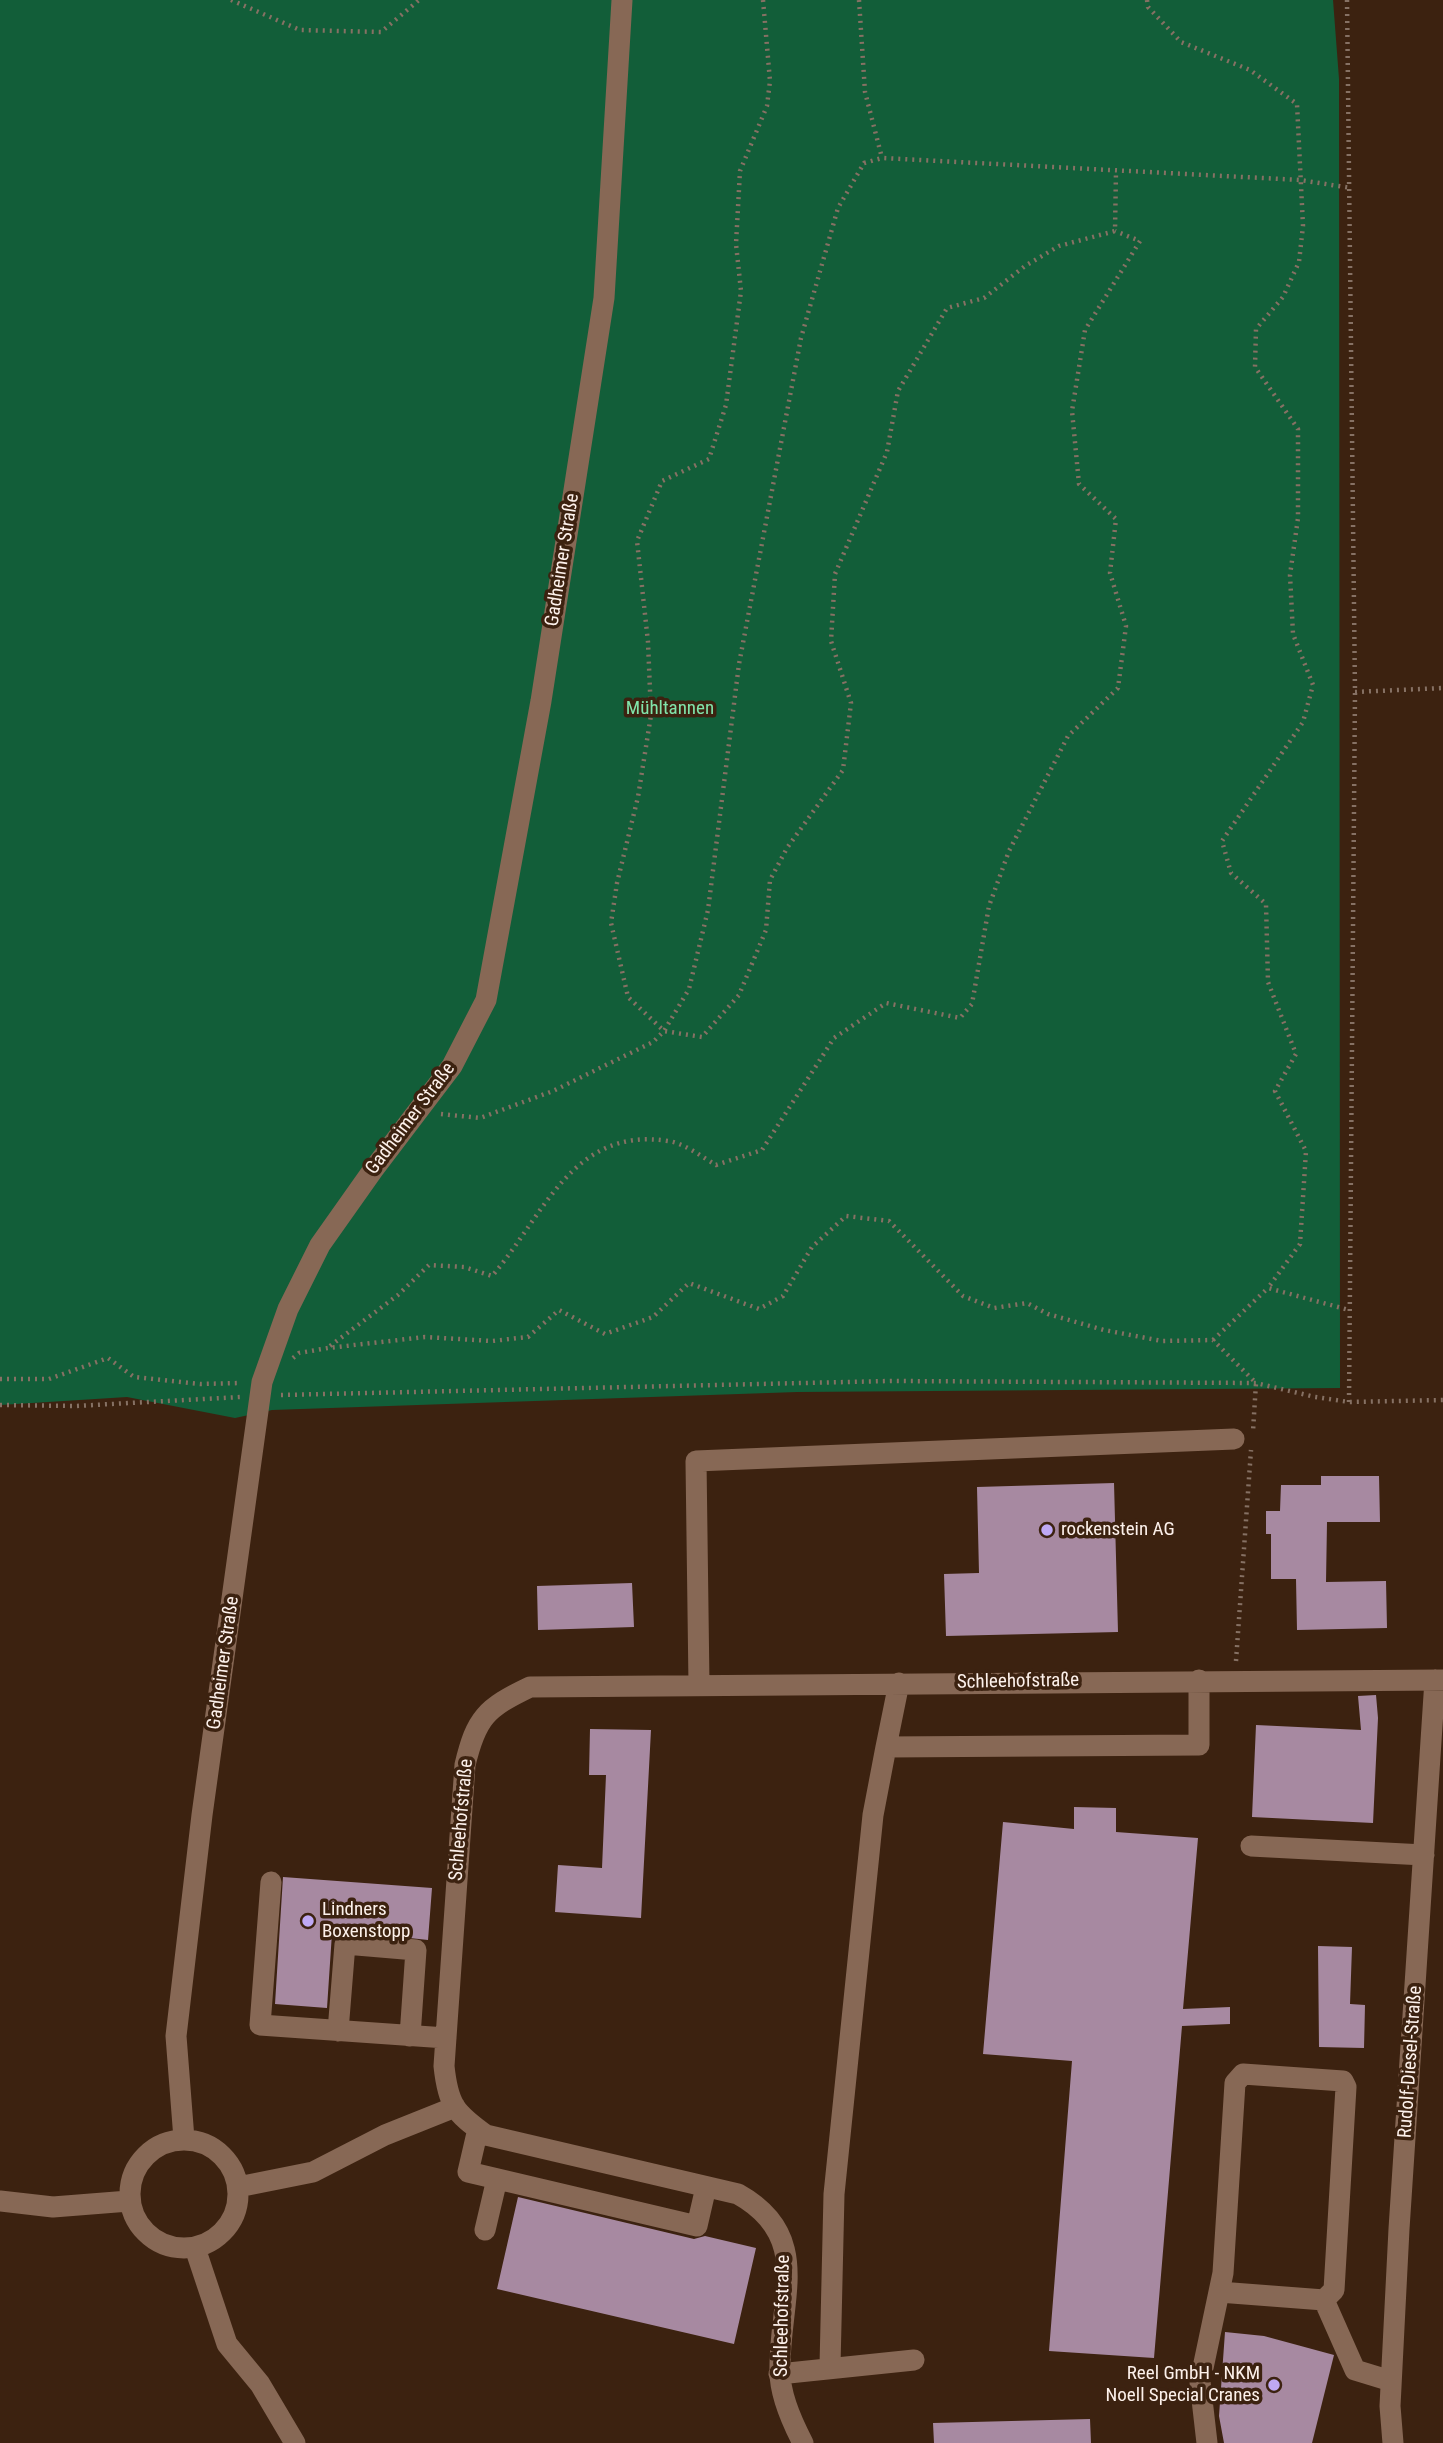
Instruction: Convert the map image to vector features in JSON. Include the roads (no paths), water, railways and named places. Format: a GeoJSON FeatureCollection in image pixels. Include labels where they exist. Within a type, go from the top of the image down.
{"type":"FeatureCollection","features":[{"type":"Feature","properties":{"kind":"street","name":"Gadheimer Straße"},"geometry":{"type":"LineString","coordinates":[[184,2139],[176,2036],[202,1815],[261,1389],[288,1309],[320,1245],[452,1066],[486,1000],[536,729],[604,298],[622,0]]}},
{"type":"Feature","properties":{"kind":"street"},"geometry":{"type":"LineString","coordinates":[[699,1685],[696,1461],[1234,1439]]}},
{"type":"Feature","properties":{"kind":"street"},"geometry":{"type":"LineString","coordinates":[[886,1747],[1199,1745],[1199,1680]]}},
{"type":"Feature","properties":{"kind":"street","name":"Schleehofstraße"},"geometry":{"type":"LineString","coordinates":[[803,2443],[790,2418],[779,2374],[788,2259],[778,2227],[761,2207],[738,2194],[486,2135],[460,2117],[447,2093],[444,2066],[465,1765],[473,1732],[496,1703],[530,1687],[1439,1680]]}},
{"type":"Feature","properties":{"kind":"street","name":"Rudolf-Diesel-Straße"},"geometry":{"type":"LineString","coordinates":[[1392,2443],[1391,2381],[1424,1855],[1439,1680]]}},
{"type":"Feature","properties":{"kind":"street"},"geometry":{"type":"LineString","coordinates":[[830,2366],[834,2194],[873,1815],[899,1683]]}},
{"type":"Feature","properties":{"kind":"street"},"geometry":{"type":"LineString","coordinates":[[1251,1846],[1424,1855]]}},
{"type":"Feature","properties":{"kind":"street"},"geometry":{"type":"LineString","coordinates":[[271,1882],[260,2025],[446,2038]]}},
{"type":"Feature","properties":{"kind":"street"},"geometry":{"type":"LineString","coordinates":[[338,2031],[345,1944],[416,1950],[410,2036]]}},
{"type":"Feature","properties":{"kind":"street"},"geometry":{"type":"LineString","coordinates":[[1207,2443],[1199,2382],[1223,2273],[1235,2082],[1243,2074],[1343,2081],[1346,2087],[1334,2290],[1324,2300],[1219,2292]]}},
{"type":"Feature","properties":{"kind":"street"},"geometry":{"type":"LineString","coordinates":[[238,2187],[313,2172],[385,2136],[454,2107]]}},
{"type":"Feature","properties":{"kind":"street"},"geometry":{"type":"LineString","coordinates":[[478,2129],[468,2172],[697,2225],[706,2187]]}},
{"type":"Feature","properties":{"kind":"street"},"geometry":{"type":"LineString","coordinates":[[184,2139],[199,2142],[219,2153],[234,2172],[238,2187],[238,2203],[233,2219],[223,2232],[195,2248],[177,2249],[160,2244],[145,2233],[134,2219],[129,2201],[134,2171],[143,2158],[154,2148],[184,2139]]}},
{"type":"Feature","properties":{"kind":"street"},"geometry":{"type":"LineString","coordinates":[[485,2230],[497,2179]]}},
{"type":"Feature","properties":{"kind":"street"},"geometry":{"type":"LineString","coordinates":[[0,2201],[53,2207],[129,2201]]}},
{"type":"Feature","properties":{"kind":"street"},"geometry":{"type":"LineString","coordinates":[[195,2248],[227,2344],[260,2384],[295,2443]]}},
{"type":"Feature","properties":{"kind":"street"},"geometry":{"type":"LineString","coordinates":[[1324,2300],[1355,2370],[1391,2381]]}},
{"type":"Feature","properties":{"kind":"street"},"geometry":{"type":"LineString","coordinates":[[779,2374],[830,2366],[914,2360]]}},
{"type":"Feature","properties":{"kind":"place","name":"rockenstein AG"},"geometry":{"type":"Point","coordinates":[1047,1530]}},
{"type":"Feature","properties":{"kind":"place","name":"Lindners Boxenstopp"},"geometry":{"type":"Point","coordinates":[308,1921]}},
{"type":"Feature","properties":{"kind":"place","name":"Reel GmbH - NKM Noell Special Cranes"},"geometry":{"type":"Point","coordinates":[1274,2385]}},
{"type":"Feature","properties":{"kind":"park label","name":"Mühltannen"},"geometry":{"type":"Point","coordinates":[670,709]}}]}
